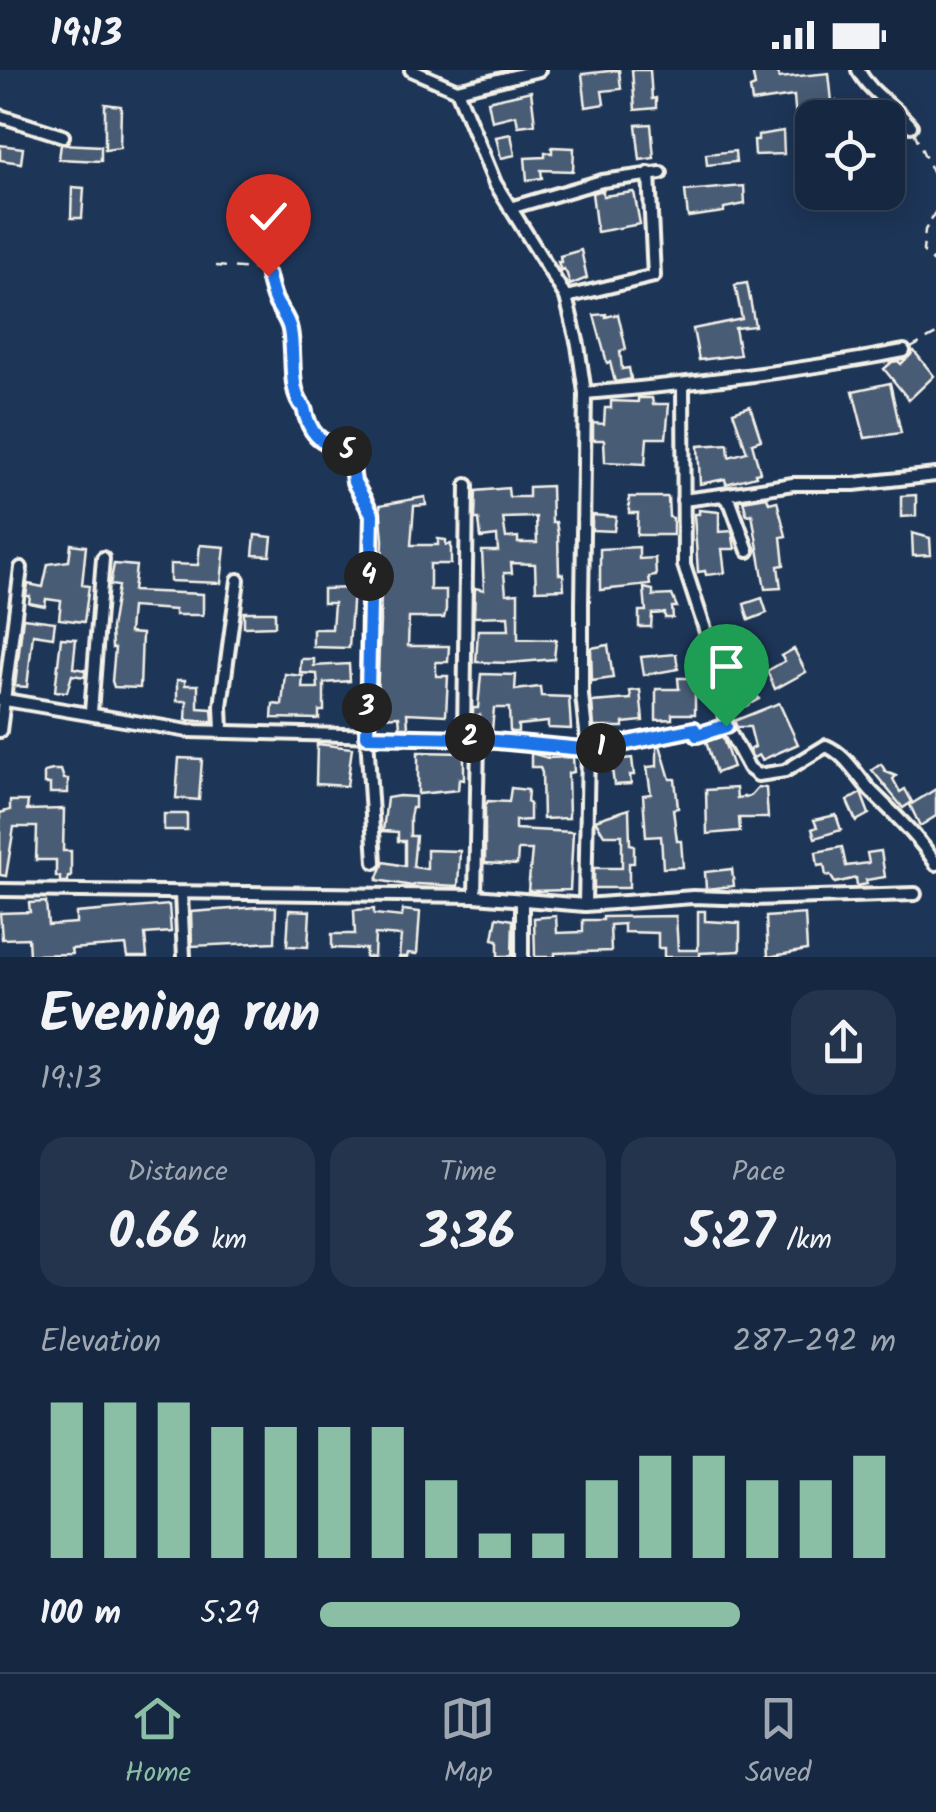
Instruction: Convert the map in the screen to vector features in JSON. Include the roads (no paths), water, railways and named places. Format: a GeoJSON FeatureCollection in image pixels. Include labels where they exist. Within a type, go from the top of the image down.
{"type":"FeatureCollection","features":[{"type":"Feature","properties":{"kind":"street"},"geometry":{"type":"LineString","coordinates":[[410,70],[458,90],[539,70]]}},
{"type":"Feature","properties":{"kind":"street"},"geometry":{"type":"LineString","coordinates":[[858,70],[870,90],[911,126]]}},
{"type":"Feature","properties":{"kind":"street"},"geometry":{"type":"LineString","coordinates":[[458,90],[495,183],[566,297],[578,344],[585,393],[585,905]]}},
{"type":"Feature","properties":{"kind":"street"},"geometry":{"type":"LineString","coordinates":[[0,116],[64,136]]}},
{"type":"Feature","properties":{"kind":"street"},"geometry":{"type":"LineString","coordinates":[[510,208],[602,182],[655,173],[654,276],[566,297]]}},
{"type":"Feature","properties":{"kind":"street"},"geometry":{"type":"LineString","coordinates":[[585,393],[683,385],[904,351]]}},
{"type":"Feature","properties":{"kind":"street"},"geometry":{"type":"LineString","coordinates":[[683,385],[684,566],[719,672],[726,726],[749,768],[758,775],[785,771],[826,746],[837,750],[871,791],[909,827],[936,864]]}},
{"type":"Feature","properties":{"kind":"street"},"geometry":{"type":"LineString","coordinates":[[682,500],[792,484],[854,484],[936,474]]}},
{"type":"Feature","properties":{"kind":"street"},"geometry":{"type":"LineString","coordinates":[[464,738],[466,485]]}},
{"type":"Feature","properties":{"kind":"street"},"geometry":{"type":"LineString","coordinates":[[722,495],[731,504],[748,551]]}},
{"type":"Feature","properties":{"kind":"street"},"geometry":{"type":"LineString","coordinates":[[90,712],[104,558]]}},
{"type":"Feature","properties":{"kind":"street"},"geometry":{"type":"LineString","coordinates":[[0,731],[21,568]]}},
{"type":"Feature","properties":{"kind":"street"},"geometry":{"type":"LineString","coordinates":[[222,730],[238,581]]}},
{"type":"Feature","properties":{"kind":"street"},"geometry":{"type":"LineString","coordinates":[[368,598],[367,736],[374,862]]}},
{"type":"Feature","properties":{"kind":"street"},"geometry":{"type":"LineString","coordinates":[[2,699],[188,731],[464,738],[588,750],[694,729],[697,735],[726,726]]}},
{"type":"Feature","properties":{"kind":"street"},"geometry":{"type":"LineString","coordinates":[[475,896],[478,739]]}},
{"type":"Feature","properties":{"kind":"street"},"geometry":{"type":"LineString","coordinates":[[0,890],[475,896],[585,905],[693,897],[753,900],[914,894]]}},
{"type":"Feature","properties":{"kind":"street"},"geometry":{"type":"LineString","coordinates":[[181,894],[184,957]]}},
{"type":"Feature","properties":{"kind":"street"},"geometry":{"type":"LineString","coordinates":[[522,900],[522,957]]}}]}
